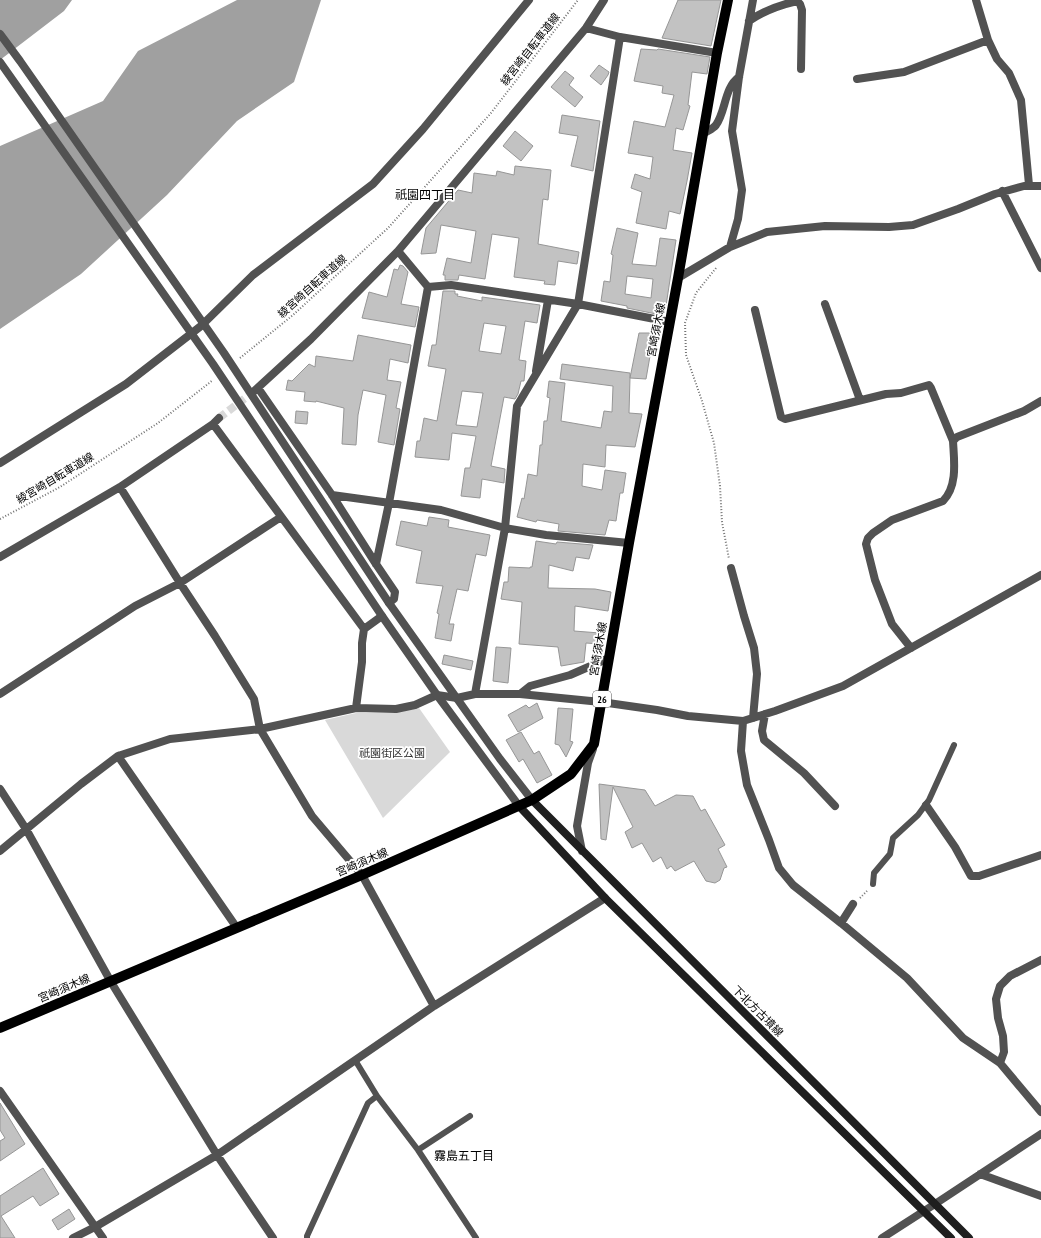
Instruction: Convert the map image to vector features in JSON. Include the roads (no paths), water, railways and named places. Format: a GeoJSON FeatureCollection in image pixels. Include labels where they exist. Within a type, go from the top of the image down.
{"type":"FeatureCollection","features":[{"type":"Feature","properties":{"kind":"main road","name":"宮崎須木線"},"geometry":{"type":"LineString","coordinates":[[0,1028],[362,875],[532,800],[571,774],[594,744],[717,53],[728,0]]}},
{"type":"Feature","properties":{"kind":"main road","name":"下北方古墳線"},"geometry":{"type":"LineString","coordinates":[[532,800],[969,1238]]}},
{"type":"Feature","properties":{"kind":"main road"},"geometry":{"type":"LineString","coordinates":[[519,806],[605,898],[951,1238]]}},
{"type":"Feature","properties":{"kind":"street"},"geometry":{"type":"LineString","coordinates":[[0,463],[126,384],[201,326],[253,275],[373,184],[423,129],[529,0]]}},
{"type":"Feature","properties":{"kind":"street"},"geometry":{"type":"LineString","coordinates":[[389,603],[394,599],[395,592],[332,495],[255,391],[311,339],[398,251],[586,28],[604,0]]}},
{"type":"Feature","properties":{"kind":"street"},"geometry":{"type":"LineString","coordinates":[[730,247],[738,218],[742,190],[732,131],[739,77],[753,0]]}},
{"type":"Feature","properties":{"kind":"street"},"geometry":{"type":"LineString","coordinates":[[976,0],[988,40],[997,60],[1009,73],[1021,100],[1029,185]]}},
{"type":"Feature","properties":{"kind":"street"},"geometry":{"type":"LineString","coordinates":[[749,21],[759,14],[797,1],[802,10],[801,69]]}},
{"type":"Feature","properties":{"kind":"street"},"geometry":{"type":"LineString","coordinates":[[586,28],[620,37],[717,53]]}},
{"type":"Feature","properties":{"kind":"street"},"geometry":{"type":"LineString","coordinates":[[0,34],[20,60],[224,353],[389,603],[500,759],[532,800]]}},
{"type":"Feature","properties":{"kind":"street"},"geometry":{"type":"LineString","coordinates":[[475,694],[505,528],[517,406],[578,304],[620,37]]}},
{"type":"Feature","properties":{"kind":"street"},"geometry":{"type":"LineString","coordinates":[[857,79],[904,72],[988,40]]}},
{"type":"Feature","properties":{"kind":"street"},"geometry":{"type":"LineString","coordinates":[[0,62],[213,364],[382,616],[437,695],[519,806]]}},
{"type":"Feature","properties":{"kind":"street"},"geometry":{"type":"LineString","coordinates":[[703,134],[715,126],[722,114],[733,82],[739,77]]}},
{"type":"Feature","properties":{"kind":"street"},"geometry":{"type":"LineString","coordinates":[[678,278],[730,247],[767,232],[825,226],[889,228],[913,225],[1002,192],[1029,185],[1041,186]]}},
{"type":"Feature","properties":{"kind":"street"},"geometry":{"type":"LineString","coordinates":[[1002,192],[1041,268]]}},
{"type":"Feature","properties":{"kind":"street"},"geometry":{"type":"LineString","coordinates":[[398,251],[428,287]]}},
{"type":"Feature","properties":{"kind":"street"},"geometry":{"type":"LineString","coordinates":[[428,287],[451,285],[578,304],[670,322]]}},
{"type":"Feature","properties":{"kind":"street"},"geometry":{"type":"LineString","coordinates":[[376,564],[389,503],[428,287]]}},
{"type":"Feature","properties":{"kind":"street"},"geometry":{"type":"LineString","coordinates":[[535,376],[548,300]]}},
{"type":"Feature","properties":{"kind":"street"},"geometry":{"type":"LineString","coordinates":[[825,304],[860,400]]}},
{"type":"Feature","properties":{"kind":"street"},"geometry":{"type":"LineString","coordinates":[[755,310],[781,417],[785,419],[886,394],[901,393],[929,385],[931,388],[953,441],[953,483],[948,495],[943,500],[892,520],[873,532],[868,538],[866,544],[875,580],[892,624],[911,648]]}},
{"type":"Feature","properties":{"kind":"street"},"geometry":{"type":"LineString","coordinates":[[953,441],[957,437],[1024,411],[1041,402]]}},
{"type":"Feature","properties":{"kind":"street"},"geometry":{"type":"LineString","coordinates":[[0,557],[120,487],[213,424],[219,418]]}},
{"type":"Feature","properties":{"kind":"street"},"geometry":{"type":"LineString","coordinates":[[213,424],[280,517],[364,629],[362,662],[356,708]]}},
{"type":"Feature","properties":{"kind":"street"},"geometry":{"type":"LineString","coordinates":[[120,487],[254,699],[260,728],[312,816],[362,875],[434,1006]]}},
{"type":"Feature","properties":{"kind":"street"},"geometry":{"type":"LineString","coordinates":[[332,495],[441,510],[505,528],[546,535],[629,543]]}},
{"type":"Feature","properties":{"kind":"street"},"geometry":{"type":"LineString","coordinates":[[0,694],[135,606],[180,584],[280,517]]}},
{"type":"Feature","properties":{"kind":"street"},"geometry":{"type":"LineString","coordinates":[[731,568],[754,648],[757,674],[753,718]]}},
{"type":"Feature","properties":{"kind":"street"},"geometry":{"type":"LineString","coordinates":[[0,851],[81,784],[118,756],[170,739],[260,728],[356,708],[396,709],[415,705],[437,695],[457,698],[475,694],[520,694],[601,702],[688,716],[743,721],[843,686],[1041,575]]}},
{"type":"Feature","properties":{"kind":"street"},"geometry":{"type":"LineString","coordinates":[[364,629],[382,616]]}},
{"type":"Feature","properties":{"kind":"street"},"geometry":{"type":"LineString","coordinates":[[520,694],[530,686],[570,675],[609,658]]}},
{"type":"Feature","properties":{"kind":"street"},"geometry":{"type":"LineString","coordinates":[[765,714],[762,731],[764,740],[804,773],[835,806]]}},
{"type":"Feature","properties":{"kind":"street"},"geometry":{"type":"LineString","coordinates":[[743,721],[742,752],[747,786],[780,868],[793,885],[907,978],[963,1038],[1000,1063],[1041,1112]]}},
{"type":"Feature","properties":{"kind":"street"},"geometry":{"type":"LineString","coordinates":[[582,851],[577,826],[588,762],[594,744]]}},
{"type":"Feature","properties":{"kind":"street"},"geometry":{"type":"LineString","coordinates":[[118,756],[236,928]]}},
{"type":"Feature","properties":{"kind":"street"},"geometry":{"type":"LineString","coordinates":[[0,789],[26,829],[111,982],[217,1155],[273,1238]]}},
{"type":"Feature","properties":{"kind":"street"},"geometry":{"type":"LineString","coordinates":[[926,805],[955,847],[971,876],[979,876],[1041,854]]}},
{"type":"Feature","properties":{"kind":"street"},"geometry":{"type":"LineString","coordinates":[[73,1238],[95,1227],[217,1155],[434,1006],[605,898]]}},
{"type":"Feature","properties":{"kind":"street"},"geometry":{"type":"LineString","coordinates":[[841,923],[854,904]]}},
{"type":"Feature","properties":{"kind":"street"},"geometry":{"type":"LineString","coordinates":[[1000,1063],[1004,1052],[1004,1036],[998,1018],[996,999],[1000,986],[1010,976],[1041,960]]}},
{"type":"Feature","properties":{"kind":"street"},"geometry":{"type":"LineString","coordinates":[[0,1091],[103,1238]]}},
{"type":"Feature","properties":{"kind":"street"},"geometry":{"type":"LineString","coordinates":[[882,1238],[1041,1134]]}},
{"type":"Feature","properties":{"kind":"street"},"geometry":{"type":"LineString","coordinates":[[980,1174],[1041,1196]]}},
{"type":"Feature","properties":{"kind":"lane"},"geometry":{"type":"LineString","coordinates":[[873,884],[874,873],[890,854],[893,838],[918,815],[929,800],[954,745]]}},
{"type":"Feature","properties":{"kind":"lane"},"geometry":{"type":"LineString","coordinates":[[355,1060],[378,1096],[418,1150],[476,1238]]}},
{"type":"Feature","properties":{"kind":"lane"},"geometry":{"type":"LineString","coordinates":[[307,1238],[368,1103],[378,1096]]}},
{"type":"Feature","properties":{"kind":"lane"},"geometry":{"type":"LineString","coordinates":[[418,1150],[470,1116]]}},
{"type":"Feature","properties":{"kind":"tunnel"},"geometry":{"type":"LineString","coordinates":[[219,418],[252,393]]}},
{"type":"Feature","properties":{"kind":"district","name":"祇園四丁目"},"geometry":{"type":"Point","coordinates":[425,194]}},
{"type":"Feature","properties":{"kind":"district","name":"霧島五丁目"},"geometry":{"type":"Point","coordinates":[464,1155]}},
{"type":"Feature","properties":{"kind":"park label","name":"祇園街区公園"},"geometry":{"type":"Point","coordinates":[392,753]}}]}
